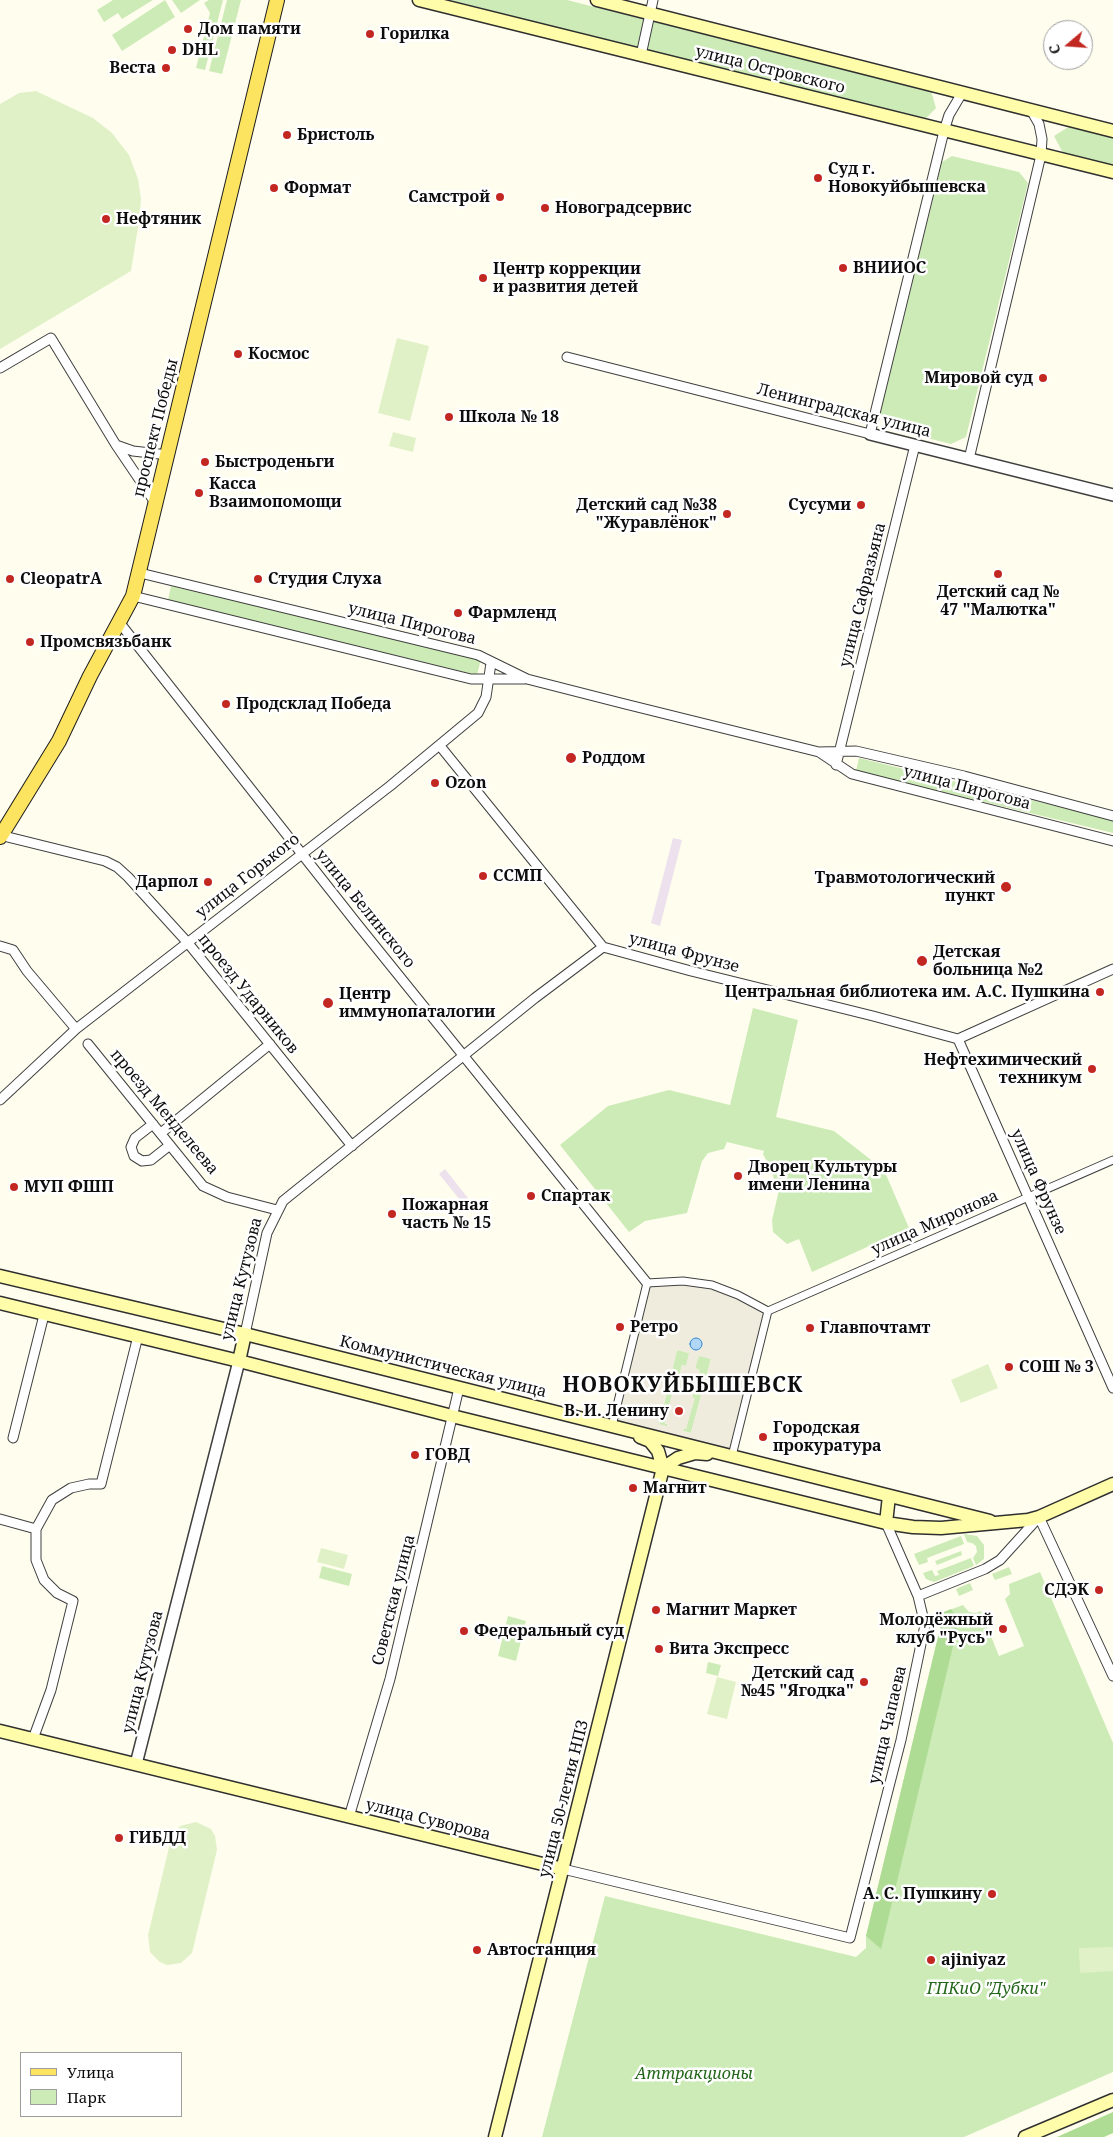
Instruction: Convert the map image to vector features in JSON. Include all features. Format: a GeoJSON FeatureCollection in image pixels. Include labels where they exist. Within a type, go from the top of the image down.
{"type":"FeatureCollection","features":[{"type":"Feature","properties":{"kind":"main road","name":"проспект Победы"},"geometry":{"type":"LineString","coordinates":[[0,836],[59,741],[133,596],[277,0]]}},
{"type":"Feature","properties":{"kind":"main road","name":"улица Островского"},"geometry":{"type":"LineString","coordinates":[[419,0],[1113,172]]}},
{"type":"Feature","properties":{"kind":"main road","name":"улица Островского"},"geometry":{"type":"LineString","coordinates":[[597,0],[1113,130]]}},
{"type":"Feature","properties":{"kind":"main road","name":"Коммунистическая улица"},"geometry":{"type":"LineString","coordinates":[[0,1276],[245,1334],[994,1522]]}},
{"type":"Feature","properties":{"kind":"main road","name":"Коммунистическая улица"},"geometry":{"type":"LineString","coordinates":[[0,1303],[886,1523],[913,1527],[941,1528],[1028,1520],[1039,1517],[1113,1484]]}},
{"type":"Feature","properties":{"kind":"main road","name":"улица Кутузова"},"geometry":{"type":"LineString","coordinates":[[239,1361],[245,1334]]}},
{"type":"Feature","properties":{"kind":"main road"},"geometry":{"type":"LineString","coordinates":[[612,1426],[650,1441],[658,1451],[663,1468],[678,1458],[695,1453],[732,1456]]}},
{"type":"Feature","properties":{"kind":"main road","name":"улица 50-летия НПЗ"},"geometry":{"type":"LineString","coordinates":[[495,2137],[663,1468]]}},
{"type":"Feature","properties":{"kind":"main road"},"geometry":{"type":"LineString","coordinates":[[886,1523],[889,1496]]}},
{"type":"Feature","properties":{"kind":"main road","name":"улица Суворова"},"geometry":{"type":"LineString","coordinates":[[0,1731],[563,1869]]}},
{"type":"Feature","properties":{"kind":"main road"},"geometry":{"type":"LineString","coordinates":[[1025,2137],[1113,2100]]}},
{"type":"Feature","properties":{"kind":"street"},"geometry":{"type":"LineString","coordinates":[[641,55],[653,0]]}},
{"type":"Feature","properties":{"kind":"street"},"geometry":{"type":"LineString","coordinates":[[870,434],[944,131],[949,115],[962,93]]}},
{"type":"Feature","properties":{"kind":"street"},"geometry":{"type":"LineString","coordinates":[[969,459],[1041,155],[1042,139],[1039,124],[1031,110]]}},
{"type":"Feature","properties":{"kind":"street"},"geometry":{"type":"LineString","coordinates":[[0,368],[50,338],[116,445],[156,504]]}},
{"type":"Feature","properties":{"kind":"street","name":"Ленинградская улица"},"geometry":{"type":"LineString","coordinates":[[567,357],[1113,495]]}},
{"type":"Feature","properties":{"kind":"street"},"geometry":{"type":"LineString","coordinates":[[116,445],[133,451],[168,455]]}},
{"type":"Feature","properties":{"kind":"street","name":"улица Сафразьяна"},"geometry":{"type":"LineString","coordinates":[[836,764],[915,445]]}},
{"type":"Feature","properties":{"kind":"street","name":"улица Пирогова"},"geometry":{"type":"LineString","coordinates":[[140,573],[478,655],[527,679],[820,752],[856,751],[955,774],[1113,816]]}},
{"type":"Feature","properties":{"kind":"street"},"geometry":{"type":"LineString","coordinates":[[133,596],[471,679],[527,679]]}},
{"type":"Feature","properties":{"kind":"street","name":"улица Белинского"},"geometry":{"type":"LineString","coordinates":[[119,622],[647,1283]]}},
{"type":"Feature","properties":{"kind":"street","name":"улица Горького"},"geometry":{"type":"LineString","coordinates":[[0,1100],[76,1029],[440,746],[478,713],[486,697],[491,663]]}},
{"type":"Feature","properties":{"kind":"street","name":"улица Фрунзе"},"geometry":{"type":"LineString","coordinates":[[440,746],[603,947],[958,1038],[1113,1388]]}},
{"type":"Feature","properties":{"kind":"street","name":"улица Пирогова"},"geometry":{"type":"LineString","coordinates":[[820,752],[852,774],[1113,841]]}},
{"type":"Feature","properties":{"kind":"street","name":"проезд Ударников"},"geometry":{"type":"LineString","coordinates":[[0,836],[105,862],[117,867],[188,943],[352,1146]]}},
{"type":"Feature","properties":{"kind":"street"},"geometry":{"type":"LineString","coordinates":[[0,946],[13,950],[27,971],[76,1029]]}},
{"type":"Feature","properties":{"kind":"street","name":"улица Кутузова"},"geometry":{"type":"LineString","coordinates":[[245,1334],[267,1233],[283,1201],[603,947]]}},
{"type":"Feature","properties":{"kind":"street"},"geometry":{"type":"LineString","coordinates":[[958,1038],[1113,969]]}},
{"type":"Feature","properties":{"kind":"street","name":"проезд Менделеева"},"geometry":{"type":"LineString","coordinates":[[88,1044],[203,1186],[227,1197],[277,1210]]}},
{"type":"Feature","properties":{"kind":"street"},"geometry":{"type":"LineString","coordinates":[[161,1133],[270,1044]]}},
{"type":"Feature","properties":{"kind":"street"},"geometry":{"type":"LineString","coordinates":[[153,1124],[132,1142],[131,1147],[134,1156],[142,1161],[151,1160],[170,1145]]}},
{"type":"Feature","properties":{"kind":"street","name":"улица Миронова"},"geometry":{"type":"LineString","coordinates":[[768,1311],[1113,1160]]}},
{"type":"Feature","properties":{"kind":"street"},"geometry":{"type":"LineString","coordinates":[[612,1426],[647,1283],[683,1282],[712,1285],[738,1295],[768,1311],[732,1456]]}},
{"type":"Feature","properties":{"kind":"street"},"geometry":{"type":"LineString","coordinates":[[13,1438],[44,1315]]}},
{"type":"Feature","properties":{"kind":"street"},"geometry":{"type":"LineString","coordinates":[[33,1739],[50,1690],[73,1601],[57,1593],[44,1580],[36,1560],[36,1528],[52,1500],[71,1488],[89,1484],[101,1484],[138,1336]]}},
{"type":"Feature","properties":{"kind":"street","name":"улица Кутузова"},"geometry":{"type":"LineString","coordinates":[[136,1764],[239,1361]]}},
{"type":"Feature","properties":{"kind":"street","name":"Советская улица"},"geometry":{"type":"LineString","coordinates":[[349,1817],[390,1679],[459,1388]]}},
{"type":"Feature","properties":{"kind":"street"},"geometry":{"type":"LineString","coordinates":[[918,1596],[985,1569],[1000,1560],[1039,1517],[1113,1676]]}},
{"type":"Feature","properties":{"kind":"street"},"geometry":{"type":"LineString","coordinates":[[0,1519],[36,1528]]}},
{"type":"Feature","properties":{"kind":"street","name":"улица Чапаева"},"geometry":{"type":"LineString","coordinates":[[850,1938],[901,1740],[922,1648],[925,1625],[918,1596],[886,1523]]}},
{"type":"Feature","properties":{"kind":"street","name":"улица Суворова"},"geometry":{"type":"LineString","coordinates":[[563,1869],[850,1938]]}},
{"type":"Feature","properties":{"kind":"shaded area"},"geometry":{"type":"Polygon","coordinates":[[[673,838],[682,840],[660,926],[651,923],[673,838]]]}},
{"type":"Feature","properties":{"kind":"shaded area"},"geometry":{"type":"Polygon","coordinates":[[[445,1169],[475,1207],[469,1211],[439,1174],[445,1169]]]}},
{"type":"Feature","properties":{"kind":"shaded area"},"geometry":{"type":"Polygon","coordinates":[[[647,1283],[712,1285],[768,1311],[732,1452],[613,1422],[647,1283]],[[677,1350],[659,1424],[667,1426],[665,1423],[672,1393],[675,1393],[682,1365],[686,1366],[689,1353],[677,1350]],[[699,1356],[695,1368],[700,1370],[692,1397],[695,1398],[686,1429],[684,1428],[683,1431],[691,1433],[711,1359],[699,1356]]]}},
{"type":"Feature","properties":{"kind":"green space"},"geometry":{"type":"Polygon","coordinates":[[[113,0],[153,0],[122,19],[118,13],[104,22],[97,10],[113,0]]]}},
{"type":"Feature","properties":{"kind":"green space"},"geometry":{"type":"Polygon","coordinates":[[[165,0],[175,17],[122,51],[112,35],[165,0]]]}},
{"type":"Feature","properties":{"kind":"green space"},"geometry":{"type":"Polygon","coordinates":[[[172,0],[200,0],[181,13],[172,0]]]}},
{"type":"Feature","properties":{"kind":"green space"},"geometry":{"type":"Polygon","coordinates":[[[209,0],[223,0],[205,70],[196,68],[210,13],[204,3],[209,0]]]}},
{"type":"Feature","properties":{"kind":"green space"},"geometry":{"type":"Polygon","coordinates":[[[227,0],[241,0],[222,74],[209,71],[227,0]]]}},
{"type":"Feature","properties":{"kind":"green space"},"geometry":{"type":"Polygon","coordinates":[[[450,0],[567,0],[646,20],[640,48],[450,0]]]}},
{"type":"Feature","properties":{"kind":"green space"},"geometry":{"type":"Polygon","coordinates":[[[650,21],[931,91],[936,108],[924,120],[644,49],[650,21]]]}},
{"type":"Feature","properties":{"kind":"green space","name":"Нефтяник"},"geometry":{"type":"Polygon","coordinates":[[[36,91],[93,118],[112,133],[129,155],[138,179],[141,199],[139,221],[131,271],[0,349],[0,104],[19,93],[36,91]]]}},
{"type":"Feature","properties":{"kind":"green space"},"geometry":{"type":"Polygon","coordinates":[[[1070,126],[1113,137],[1113,166],[1063,153],[1054,136],[1070,126]]]}},
{"type":"Feature","properties":{"kind":"green space"},"geometry":{"type":"Polygon","coordinates":[[[952,156],[1019,172],[1028,183],[966,437],[951,444],[888,428],[880,414],[942,162],[952,156]]]}},
{"type":"Feature","properties":{"kind":"green space"},"geometry":{"type":"Polygon","coordinates":[[[397,338],[429,346],[410,421],[378,413],[397,338]]]}},
{"type":"Feature","properties":{"kind":"green space"},"geometry":{"type":"Polygon","coordinates":[[[393,432],[416,438],[413,452],[389,446],[393,432]]]}},
{"type":"Feature","properties":{"kind":"green space"},"geometry":{"type":"Polygon","coordinates":[[[171,586],[481,659],[477,675],[168,600],[171,586]]]}},
{"type":"Feature","properties":{"kind":"green space"},"geometry":{"type":"Polygon","coordinates":[[[859,758],[1113,820],[1113,833],[856,771],[859,758]]]}},
{"type":"Feature","properties":{"kind":"green space"},"geometry":{"type":"Polygon","coordinates":[[[753,1008],[798,1020],[776,1117],[834,1131],[884,1170],[909,1228],[812,1272],[799,1239],[787,1244],[773,1232],[772,1220],[780,1186],[775,1184],[772,1171],[763,1154],[764,1151],[727,1142],[724,1149],[708,1153],[702,1161],[687,1213],[645,1221],[629,1232],[560,1145],[608,1106],[669,1090],[730,1105],[753,1008]]]}},
{"type":"Feature","properties":{"kind":"green space"},"geometry":{"type":"Polygon","coordinates":[[[677,1350],[690,1353],[686,1366],[682,1365],[675,1393],[673,1393],[665,1424],[667,1424],[667,1427],[659,1425],[677,1350]]]}},
{"type":"Feature","properties":{"kind":"green space"},"geometry":{"type":"Polygon","coordinates":[[[699,1355],[711,1359],[691,1433],[683,1431],[684,1428],[686,1429],[694,1398],[692,1398],[699,1370],[695,1368],[699,1355]]]}},
{"type":"Feature","properties":{"kind":"green space"},"geometry":{"type":"Polygon","coordinates":[[[988,1364],[998,1388],[961,1403],[951,1380],[988,1364]]]}},
{"type":"Feature","properties":{"kind":"green space"},"geometry":{"type":"Polygon","coordinates":[[[964,1534],[977,1536],[984,1545],[984,1559],[976,1565],[973,1558],[977,1552],[976,1546],[967,1542],[964,1534]]]}},
{"type":"Feature","properties":{"kind":"green space"},"geometry":{"type":"Polygon","coordinates":[[[961,1536],[964,1544],[927,1558],[928,1562],[919,1565],[914,1554],[961,1536]]]}},
{"type":"Feature","properties":{"kind":"green space"},"geometry":{"type":"Polygon","coordinates":[[[321,1548],[348,1555],[344,1569],[317,1562],[321,1548]]]}},
{"type":"Feature","properties":{"kind":"green space"},"geometry":{"type":"Polygon","coordinates":[[[961,1551],[962,1555],[937,1565],[935,1561],[961,1551]]]}},
{"type":"Feature","properties":{"kind":"green space"},"geometry":{"type":"Polygon","coordinates":[[[971,1558],[974,1566],[934,1582],[926,1579],[923,1573],[932,1570],[935,1576],[939,1575],[937,1571],[971,1558]]]}},
{"type":"Feature","properties":{"kind":"green space"},"geometry":{"type":"Polygon","coordinates":[[[322,1566],[352,1574],[349,1586],[319,1578],[322,1566]]]}},
{"type":"Feature","properties":{"kind":"green space"},"geometry":{"type":"Polygon","coordinates":[[[1009,1567],[1012,1574],[995,1580],[992,1574],[1009,1567]]]}},
{"type":"Feature","properties":{"kind":"green space","name":"ГПКиО \"Дубки\""},"geometry":{"type":"Polygon","coordinates":[[[1040,1572],[1113,1743],[1113,2072],[964,2137],[542,2137],[605,1896],[856,1957],[866,1948],[866,1936],[944,1612],[963,1605],[969,1612],[976,1613],[981,1611],[999,1656],[1024,1646],[1005,1599],[1010,1594],[1009,1584],[1040,1572]]]}},
{"type":"Feature","properties":{"kind":"green space"},"geometry":{"type":"Polygon","coordinates":[[[970,1583],[973,1590],[959,1596],[956,1589],[970,1583]]]}},
{"type":"Feature","properties":{"kind":"green space"},"geometry":{"type":"Polygon","coordinates":[[[951,1609],[959,1621],[881,1949],[866,1936],[944,1612],[951,1609]]]}},
{"type":"Feature","properties":{"kind":"green space"},"geometry":{"type":"Polygon","coordinates":[[[508,1616],[526,1621],[516,1661],[498,1656],[508,1616]]]}},
{"type":"Feature","properties":{"kind":"green space"},"geometry":{"type":"Polygon","coordinates":[[[708,1662],[721,1665],[718,1676],[706,1673],[708,1662]]]}},
{"type":"Feature","properties":{"kind":"green space"},"geometry":{"type":"Polygon","coordinates":[[[717,1677],[736,1682],[727,1719],[707,1714],[717,1677]]]}},
{"type":"Feature","properties":{"kind":"green space"},"geometry":{"type":"Polygon","coordinates":[[[196,1822],[211,1829],[215,1836],[217,1850],[192,1953],[181,1963],[167,1965],[160,1962],[150,1952],[148,1935],[171,1839],[180,1826],[196,1822]]]}},
{"type":"Feature","properties":{"kind":"green space"},"geometry":{"type":"Polygon","coordinates":[[[1113,1947],[1113,1971],[1080,1973],[1079,1948],[1113,1947]]]}},
{"type":"Feature","properties":{"kind":"green space"},"geometry":{"type":"Polygon","coordinates":[[[1113,2112],[1113,2133],[1104,2137],[1057,2137],[1113,2112]]]}},
{"type":"Feature","properties":{"kind":"water"},"geometry":{"type":"Polygon","coordinates":[[[694,1338],[698,1338],[702,1344],[698,1350],[694,1350],[690,1346],[690,1342],[694,1338]]]}},
{"type":"Feature","properties":{"kind":"place","name":"Дом памяти"},"geometry":{"type":"Point","coordinates":[188,29]}},
{"type":"Feature","properties":{"kind":"place","name":"Горилка"},"geometry":{"type":"Point","coordinates":[370,34]}},
{"type":"Feature","properties":{"kind":"place","name":"DHL"},"geometry":{"type":"Point","coordinates":[172,50]}},
{"type":"Feature","properties":{"kind":"place","name":"Веста"},"geometry":{"type":"Point","coordinates":[166,68]}},
{"type":"Feature","properties":{"kind":"place","name":"Бристоль"},"geometry":{"type":"Point","coordinates":[287,135]}},
{"type":"Feature","properties":{"kind":"place","name":"Суд г. Новокуйбышевска"},"geometry":{"type":"Point","coordinates":[818,178]}},
{"type":"Feature","properties":{"kind":"place","name":"Формат"},"geometry":{"type":"Point","coordinates":[274,188]}},
{"type":"Feature","properties":{"kind":"place","name":"Самстрой"},"geometry":{"type":"Point","coordinates":[500,197]}},
{"type":"Feature","properties":{"kind":"place","name":"Новоградсервис"},"geometry":{"type":"Point","coordinates":[545,208]}},
{"type":"Feature","properties":{"kind":"place","name":"Нефтяник"},"geometry":{"type":"Point","coordinates":[106,219]}},
{"type":"Feature","properties":{"kind":"place","name":"ВНИИОС"},"geometry":{"type":"Point","coordinates":[843,268]}},
{"type":"Feature","properties":{"kind":"place","name":"Центр коррекции и развития детей"},"geometry":{"type":"Point","coordinates":[483,278]}},
{"type":"Feature","properties":{"kind":"place","name":"Космос"},"geometry":{"type":"Point","coordinates":[238,354]}},
{"type":"Feature","properties":{"kind":"place","name":"Мировой суд"},"geometry":{"type":"Point","coordinates":[1043,378]}},
{"type":"Feature","properties":{"kind":"place","name":"Школа № 18"},"geometry":{"type":"Point","coordinates":[449,417]}},
{"type":"Feature","properties":{"kind":"place","name":"Быстроденьги"},"geometry":{"type":"Point","coordinates":[205,462]}},
{"type":"Feature","properties":{"kind":"place","name":"Касса Взаимопомощи"},"geometry":{"type":"Point","coordinates":[199,493]}},
{"type":"Feature","properties":{"kind":"place","name":"Сусуми"},"geometry":{"type":"Point","coordinates":[861,505]}},
{"type":"Feature","properties":{"kind":"place","name":"Детский сад №38 \"Журавлёнок\""},"geometry":{"type":"Point","coordinates":[727,514]}},
{"type":"Feature","properties":{"kind":"place","name":"Детский сад № 47 \"Малютка\""},"geometry":{"type":"Point","coordinates":[998,574]}},
{"type":"Feature","properties":{"kind":"place","name":"CleopatrA"},"geometry":{"type":"Point","coordinates":[10,579]}},
{"type":"Feature","properties":{"kind":"place","name":"Студия Слуха"},"geometry":{"type":"Point","coordinates":[258,579]}},
{"type":"Feature","properties":{"kind":"place","name":"Фармленд"},"geometry":{"type":"Point","coordinates":[458,613]}},
{"type":"Feature","properties":{"kind":"place","name":"Промсвязьбанк"},"geometry":{"type":"Point","coordinates":[30,642]}},
{"type":"Feature","properties":{"kind":"place","name":"Продсклад Победа"},"geometry":{"type":"Point","coordinates":[226,704]}},
{"type":"Feature","properties":{"kind":"place","name":"Роддом"},"geometry":{"type":"Point","coordinates":[571,758]}},
{"type":"Feature","properties":{"kind":"place","name":"Ozon"},"geometry":{"type":"Point","coordinates":[435,783]}},
{"type":"Feature","properties":{"kind":"place","name":"ССМП"},"geometry":{"type":"Point","coordinates":[483,876]}},
{"type":"Feature","properties":{"kind":"place","name":"Дарпол"},"geometry":{"type":"Point","coordinates":[208,882]}},
{"type":"Feature","properties":{"kind":"place","name":"Травмотологический пункт"},"geometry":{"type":"Point","coordinates":[1006,887]}},
{"type":"Feature","properties":{"kind":"place","name":"Детская больница №2"},"geometry":{"type":"Point","coordinates":[922,961]}},
{"type":"Feature","properties":{"kind":"place","name":"Центральная библиотека им. А.С. Пушкина"},"geometry":{"type":"Point","coordinates":[1100,992]}},
{"type":"Feature","properties":{"kind":"place","name":"Центр иммунопаталогии"},"geometry":{"type":"Point","coordinates":[328,1003]}},
{"type":"Feature","properties":{"kind":"place","name":"Нефтехимический техникум"},"geometry":{"type":"Point","coordinates":[1092,1069]}},
{"type":"Feature","properties":{"kind":"place","name":"Дворец Культуры имени Ленина"},"geometry":{"type":"Point","coordinates":[738,1176]}},
{"type":"Feature","properties":{"kind":"place","name":"МУП ФШП"},"geometry":{"type":"Point","coordinates":[14,1187]}},
{"type":"Feature","properties":{"kind":"place","name":"Спартак"},"geometry":{"type":"Point","coordinates":[531,1196]}},
{"type":"Feature","properties":{"kind":"place","name":"Пожарная часть № 15"},"geometry":{"type":"Point","coordinates":[392,1214]}},
{"type":"Feature","properties":{"kind":"place","name":"Ретро"},"geometry":{"type":"Point","coordinates":[620,1327]}},
{"type":"Feature","properties":{"kind":"place","name":"Главпочтамт"},"geometry":{"type":"Point","coordinates":[810,1328]}},
{"type":"Feature","properties":{"kind":"place","name":"СОШ № 3"},"geometry":{"type":"Point","coordinates":[1009,1367]}},
{"type":"Feature","properties":{"kind":"place","name":"В. И. Ленину"},"geometry":{"type":"Point","coordinates":[679,1411]}},
{"type":"Feature","properties":{"kind":"place","name":"Городская прокуратура"},"geometry":{"type":"Point","coordinates":[763,1437]}},
{"type":"Feature","properties":{"kind":"place","name":"ГОВД"},"geometry":{"type":"Point","coordinates":[415,1455]}},
{"type":"Feature","properties":{"kind":"place","name":"Магнит"},"geometry":{"type":"Point","coordinates":[633,1488]}},
{"type":"Feature","properties":{"kind":"place","name":"СДЭК"},"geometry":{"type":"Point","coordinates":[1099,1590]}},
{"type":"Feature","properties":{"kind":"place","name":"Магнит Маркет"},"geometry":{"type":"Point","coordinates":[656,1610]}},
{"type":"Feature","properties":{"kind":"place","name":"Молодёжный клуб \"Русь\""},"geometry":{"type":"Point","coordinates":[1003,1629]}},
{"type":"Feature","properties":{"kind":"place","name":"Федеральный суд"},"geometry":{"type":"Point","coordinates":[464,1631]}},
{"type":"Feature","properties":{"kind":"place","name":"Вита Экспресс"},"geometry":{"type":"Point","coordinates":[659,1649]}},
{"type":"Feature","properties":{"kind":"place","name":"Детский сад №45 \"Ягодка\""},"geometry":{"type":"Point","coordinates":[864,1682]}},
{"type":"Feature","properties":{"kind":"place","name":"ГИБДД"},"geometry":{"type":"Point","coordinates":[119,1838]}},
{"type":"Feature","properties":{"kind":"place","name":"А. С. Пушкину"},"geometry":{"type":"Point","coordinates":[992,1894]}},
{"type":"Feature","properties":{"kind":"place","name":"Автостанция"},"geometry":{"type":"Point","coordinates":[477,1950]}},
{"type":"Feature","properties":{"kind":"place","name":"ajiniyaz"},"geometry":{"type":"Point","coordinates":[931,1960]}},
{"type":"Feature","properties":{"kind":"district","name":"НОВОКУЙБЫШЕВСК"},"geometry":{"type":"Point","coordinates":[683,1386]}},
{"type":"Feature","properties":{"kind":"park label","name":"Аттракционы"},"geometry":{"type":"Point","coordinates":[694,2074]}}]}
